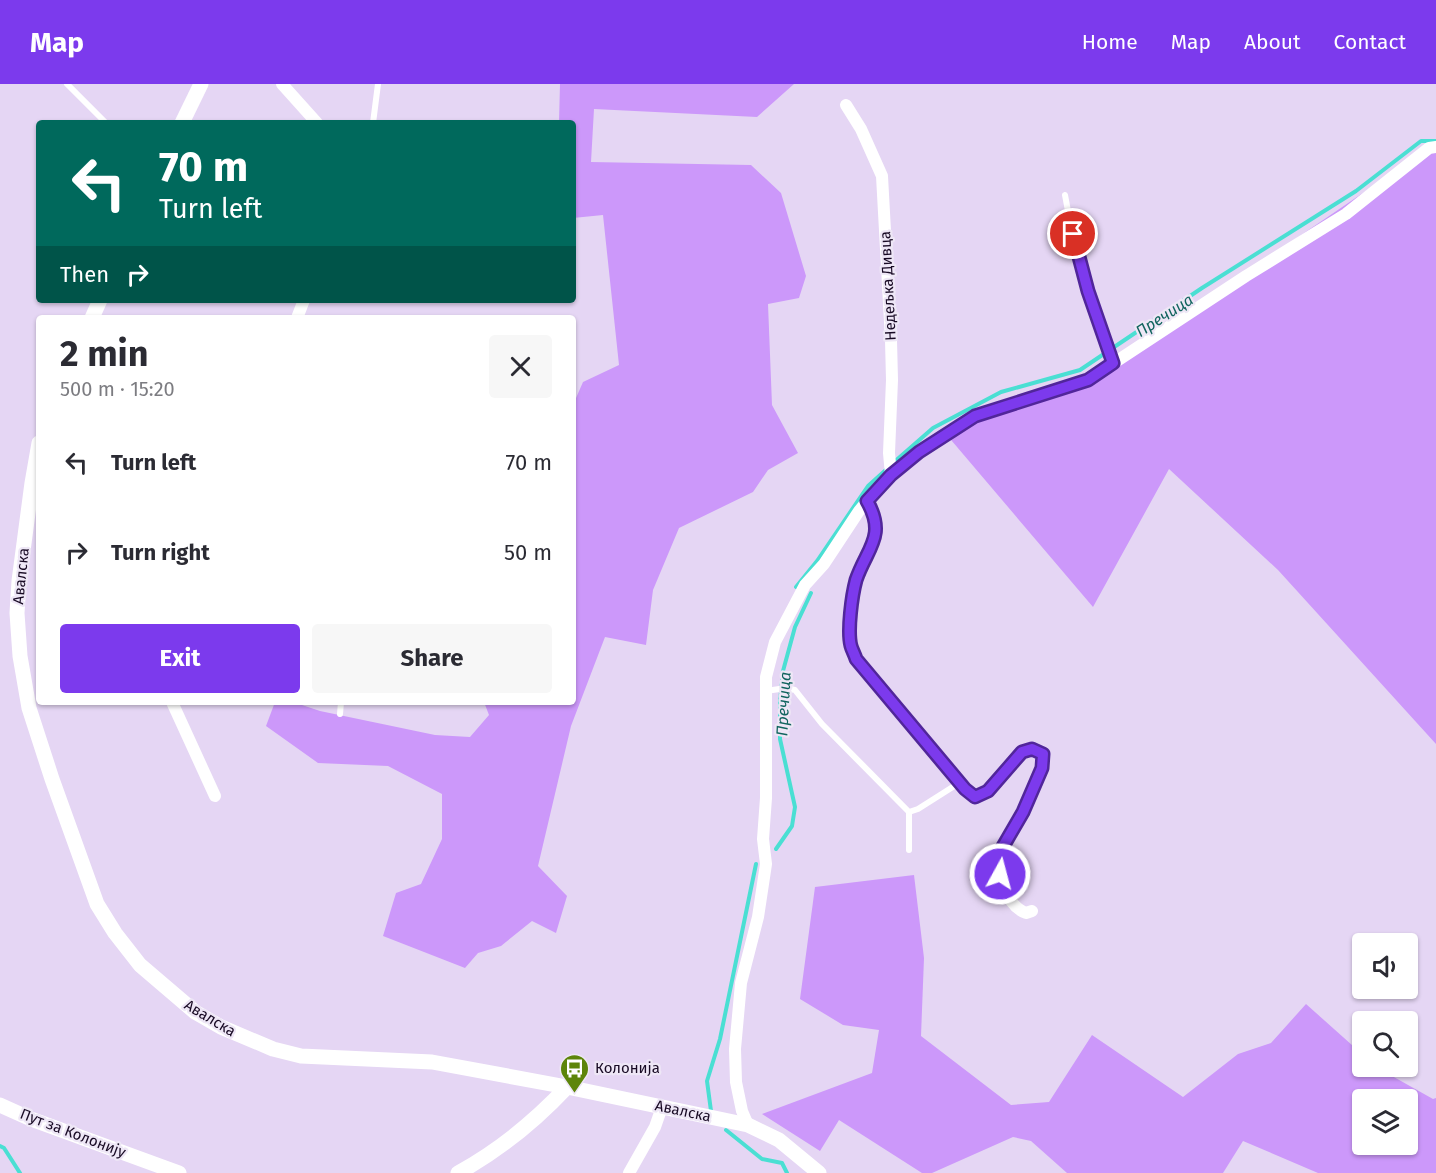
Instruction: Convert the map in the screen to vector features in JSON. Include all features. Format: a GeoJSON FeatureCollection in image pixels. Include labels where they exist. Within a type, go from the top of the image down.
{"type":"FeatureCollection","features":[{"type":"Feature","properties":{"kind":"street"},"geometry":{"type":"LineString","coordinates":[[183,120],[201,84]]}},
{"type":"Feature","properties":{"kind":"street"},"geometry":{"type":"LineString","coordinates":[[282,84],[314,120]]}},
{"type":"Feature","properties":{"kind":"street","name":"Недељка Дивца"},"geometry":{"type":"LineString","coordinates":[[846,105],[861,129],[882,176],[892,350],[891,474]]}},
{"type":"Feature","properties":{"kind":"street"},"geometry":{"type":"LineString","coordinates":[[748,1125],[742,1111],[736,1082],[735,1049],[741,983],[758,917],[766,864],[763,839],[770,690],[768,663],[775,642],[805,585],[825,564],[867,501],[891,474],[919,452],[975,416],[1088,380],[1112,361],[1346,214],[1429,148],[1436,147]]}},
{"type":"Feature","properties":{"kind":"street","name":"Авалска"},"geometry":{"type":"LineString","coordinates":[[36,458],[31,484],[17,613],[20,656],[29,706],[52,779],[97,904],[115,933],[140,965],[195,1012],[230,1032],[273,1049],[301,1056],[432,1062],[567,1087],[748,1125],[779,1140],[819,1173]]}},
{"type":"Feature","properties":{"kind":"street"},"geometry":{"type":"LineString","coordinates":[[867,501],[875,514],[876,533],[856,580],[852,602],[850,645],[856,659],[959,782],[975,797],[988,791],[1022,752],[1032,749],[1043,754],[1042,768],[1023,812],[1001,850],[1000,874],[1008,900],[1019,911],[1026,913],[1032,911]]}},
{"type":"Feature","properties":{"kind":"street"},"geometry":{"type":"LineString","coordinates":[[173,705],[215,796]]}},
{"type":"Feature","properties":{"kind":"street"},"geometry":{"type":"LineString","coordinates":[[458,1173],[494,1150],[549,1106],[567,1087]]}},
{"type":"Feature","properties":{"kind":"street","name":"Пут за Колонију"},"geometry":{"type":"LineString","coordinates":[[0,1105],[31,1119],[179,1173]]}},
{"type":"Feature","properties":{"kind":"street"},"geometry":{"type":"LineString","coordinates":[[629,1173],[655,1127],[662,1107]]}},
{"type":"Feature","properties":{"kind":"lane"},"geometry":{"type":"LineString","coordinates":[[67,84],[103,120]]}},
{"type":"Feature","properties":{"kind":"lane"},"geometry":{"type":"LineString","coordinates":[[373,120],[378,84]]}},
{"type":"Feature","properties":{"kind":"lane"},"geometry":{"type":"LineString","coordinates":[[1065,195],[1088,291],[1112,361]]}},
{"type":"Feature","properties":{"kind":"lane"},"geometry":{"type":"LineString","coordinates":[[770,690],[786,688],[795,690],[822,724],[909,812],[909,850]]}},
{"type":"Feature","properties":{"kind":"lane"},"geometry":{"type":"LineString","coordinates":[[340,714],[341,705]]}},
{"type":"Feature","properties":{"kind":"lane"},"geometry":{"type":"LineString","coordinates":[[909,812],[918,809],[959,782]]}},
{"type":"Feature","properties":{"kind":"shaded area"},"geometry":{"type":"Polygon","coordinates":[[[560,84],[794,84],[757,117],[594,109],[591,162],[751,165],[781,193],[806,276],[799,298],[768,304],[772,405],[798,453],[768,470],[753,492],[679,528],[653,590],[646,645],[605,637],[571,726],[538,866],[567,896],[556,933],[532,921],[501,946],[478,953],[465,968],[383,936],[396,893],[421,884],[442,839],[442,794],[388,766],[318,763],[266,726],[274,705],[302,705],[320,711],[435,735],[470,737],[489,715],[485,705],[576,705],[576,398],[583,382],[619,365],[603,215],[576,218],[576,120],[559,120],[560,84]]]}},
{"type":"Feature","properties":{"kind":"shaded area"},"geometry":{"type":"Polygon","coordinates":[[[1429,148],[1436,148],[1436,744],[1278,570],[1169,469],[1093,607],[946,434],[1113,363],[1429,148]]]}},
{"type":"Feature","properties":{"kind":"shaded area"},"geometry":{"type":"Polygon","coordinates":[[[914,875],[924,958],[921,1036],[1011,1105],[1049,1102],[1092,1035],[1183,1097],[1238,1054],[1271,1043],[1306,1004],[1352,1045],[1352,1077],[1394,1077],[1415,1089],[1352,1089],[1352,1155],[1418,1155],[1418,1091],[1433,1099],[1436,1098],[1436,1173],[1318,1173],[1243,1141],[1223,1173],[1067,1173],[1031,1141],[1013,1137],[932,1173],[922,1173],[839,1120],[820,1151],[762,1114],[872,1073],[879,1030],[843,1025],[800,999],[815,887],[914,875]]]}},
{"type":"Feature","properties":{"kind":"waterway","name":"Пречица"},"geometry":{"type":"LineString","coordinates":[[893,463],[933,428],[1001,392],[1080,370],[1202,288],[1356,191],[1421,141],[1436,141]]}},
{"type":"Feature","properties":{"kind":"waterway","name":"Пречица"},"geometry":{"type":"LineString","coordinates":[[796,587],[817,561],[868,486],[888,468]]}},
{"type":"Feature","properties":{"kind":"waterway","name":"Пречица"},"geometry":{"type":"LineString","coordinates":[[776,849],[792,826],[795,807],[780,739],[783,671],[795,627],[811,593]]}},
{"type":"Feature","properties":{"kind":"waterway","name":"Пречица"},"geometry":{"type":"LineString","coordinates":[[711,1111],[707,1081],[720,1039],[756,864]]}},
{"type":"Feature","properties":{"kind":"waterway","name":"Пречица"},"geometry":{"type":"LineString","coordinates":[[726,1130],[762,1159],[782,1163],[787,1173]]}},
{"type":"Feature","properties":{"kind":"waterway"},"geometry":{"type":"LineString","coordinates":[[0,1146],[4,1148],[20,1173]]}},
{"type":"Feature","properties":{"kind":"place","name":"Колонија"},"geometry":{"type":"Point","coordinates":[574,1094]}},
{"type":"Feature","properties":{"kind":"route"},"geometry":{"type":"LineString","coordinates":[[1000,874],[1001,850],[1023,812],[1042,768],[1043,754],[1032,749],[1022,752],[988,791],[975,797],[965,789],[856,659],[850,645],[852,602],[856,580],[876,533],[875,514],[867,501],[891,475],[919,452],[975,416],[1088,380],[1113,363],[1088,291],[1073,234]]}}]}
